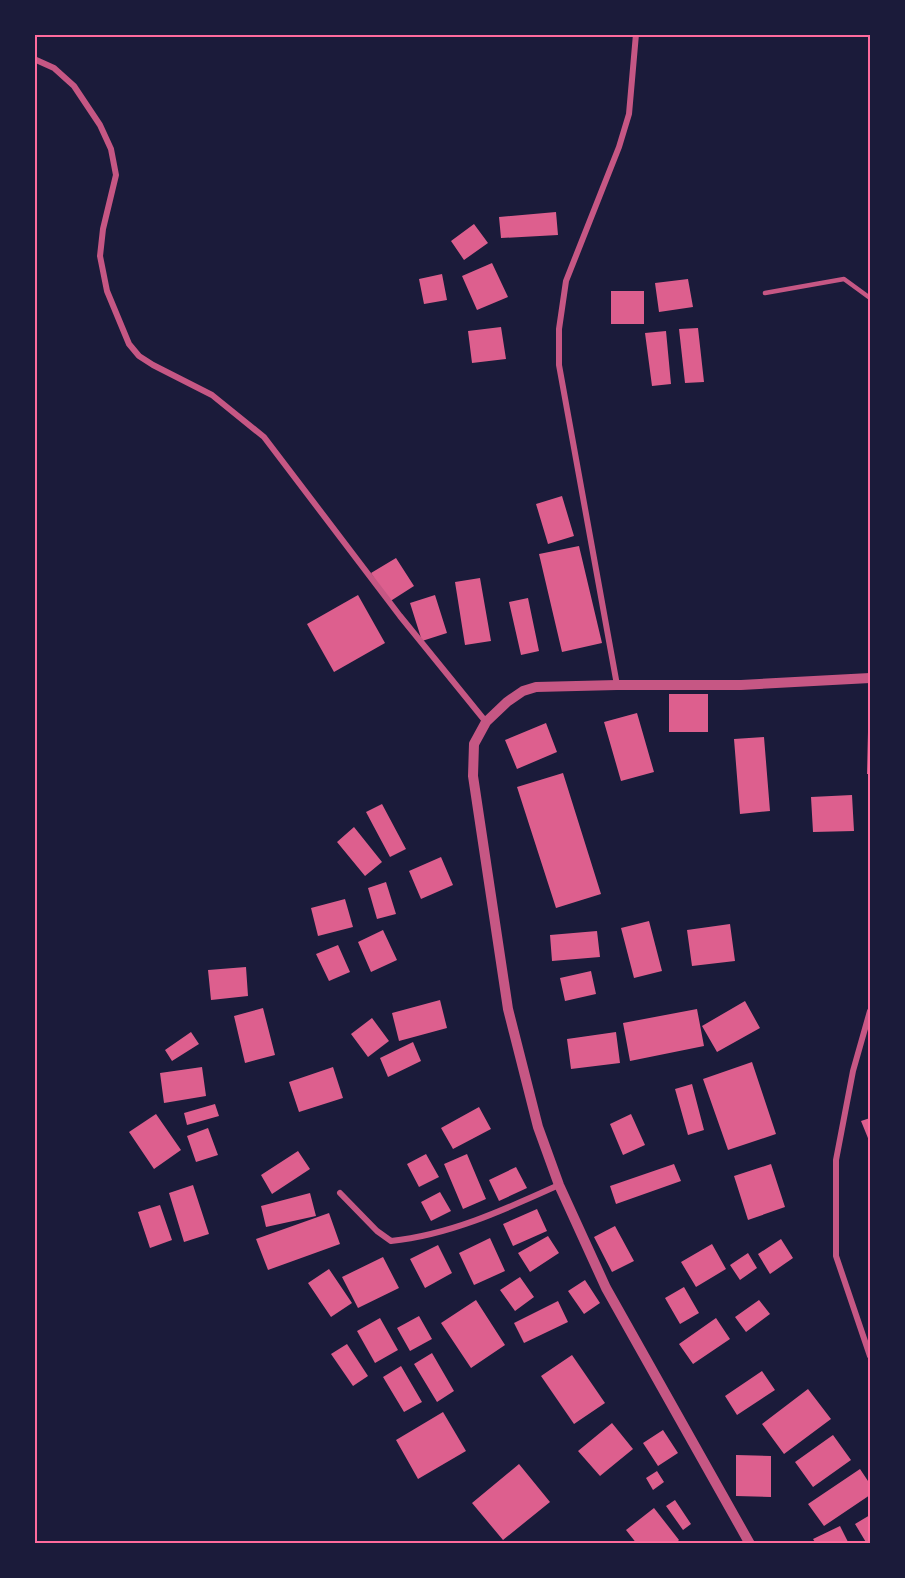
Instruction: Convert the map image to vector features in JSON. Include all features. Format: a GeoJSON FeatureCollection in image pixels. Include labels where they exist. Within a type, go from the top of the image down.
{"type":"FeatureCollection","features":[{"type":"Feature","properties":{"kind":"street"},"geometry":{"type":"LineString","coordinates":[[617,685],[559,365],[559,329],[566,281],[619,147],[629,114],[636,34]]}},
{"type":"Feature","properties":{"kind":"street"},"geometry":{"type":"LineString","coordinates":[[34,59],[54,68],[74,86],[100,125],[111,149],[116,175],[103,229],[100,256],[107,291],[129,344],[139,356],[153,365],[212,395],[264,437],[400,616],[486,722]]}},
{"type":"Feature","properties":{"kind":"street"},"geometry":{"type":"LineString","coordinates":[[750,1544],[606,1288],[559,1185],[535,1117],[508,1010],[496,939],[472,776],[474,744],[486,722],[507,702],[523,691],[536,687],[741,686],[870,678]]}},
{"type":"Feature","properties":{"kind":"street"},"geometry":{"type":"LineString","coordinates":[[870,1011],[853,1071],[836,1160],[836,1256],[870,1356]]}},
{"type":"Feature","properties":{"kind":"street"},"geometry":{"type":"LineString","coordinates":[[340,1193],[377,1231],[391,1241],[415,1238],[454,1227],[514,1206],[559,1185]]}},
{"type":"Feature","properties":{"kind":"lane"},"geometry":{"type":"LineString","coordinates":[[765,292],[844,279],[870,298]]}},
{"type":"Feature","properties":{"kind":"building"},"geometry":{"type":"Polygon","coordinates":[[[556,212],[558,235],[501,238],[499,217],[556,212]]]}},
{"type":"Feature","properties":{"kind":"building"},"geometry":{"type":"Polygon","coordinates":[[[474,224],[488,243],[464,260],[451,241],[474,224]]]}},
{"type":"Feature","properties":{"kind":"building"},"geometry":{"type":"Polygon","coordinates":[[[492,263],[508,297],[477,310],[462,276],[492,263]]]}},
{"type":"Feature","properties":{"kind":"building"},"geometry":{"type":"Polygon","coordinates":[[[442,274],[447,300],[424,304],[419,279],[442,274]]]}},
{"type":"Feature","properties":{"kind":"building"},"geometry":{"type":"Polygon","coordinates":[[[688,279],[693,307],[659,312],[655,283],[688,279]]]}},
{"type":"Feature","properties":{"kind":"building"},"geometry":{"type":"Polygon","coordinates":[[[611,291],[644,291],[644,324],[611,324],[611,291]]]}},
{"type":"Feature","properties":{"kind":"building"},"geometry":{"type":"Polygon","coordinates":[[[501,327],[506,359],[472,363],[468,331],[501,327]]]}},
{"type":"Feature","properties":{"kind":"building"},"geometry":{"type":"Polygon","coordinates":[[[698,328],[704,382],[685,383],[679,329],[698,328]]]}},
{"type":"Feature","properties":{"kind":"building"},"geometry":{"type":"Polygon","coordinates":[[[666,331],[671,384],[652,386],[645,333],[666,331]]]}},
{"type":"Feature","properties":{"kind":"building"},"geometry":{"type":"Polygon","coordinates":[[[562,496],[574,536],[548,544],[536,504],[562,496]]]}},
{"type":"Feature","properties":{"kind":"building"},"geometry":{"type":"Polygon","coordinates":[[[579,546],[602,643],[562,652],[539,554],[579,546]]]}},
{"type":"Feature","properties":{"kind":"building"},"geometry":{"type":"Polygon","coordinates":[[[396,558],[414,586],[389,602],[371,573],[396,558]]]}},
{"type":"Feature","properties":{"kind":"building"},"geometry":{"type":"Polygon","coordinates":[[[480,578],[491,641],[465,645],[455,582],[480,578]]]}},
{"type":"Feature","properties":{"kind":"building"},"geometry":{"type":"Polygon","coordinates":[[[358,595],[385,643],[334,672],[307,624],[358,595]]]}},
{"type":"Feature","properties":{"kind":"building"},"geometry":{"type":"Polygon","coordinates":[[[435,595],[447,633],[422,641],[410,603],[435,595]]]}},
{"type":"Feature","properties":{"kind":"building"},"geometry":{"type":"Polygon","coordinates":[[[528,598],[539,651],[521,655],[509,602],[528,598]]]}},
{"type":"Feature","properties":{"kind":"building"},"geometry":{"type":"Polygon","coordinates":[[[669,694],[708,694],[708,732],[669,732],[669,694]]]}},
{"type":"Feature","properties":{"kind":"building"},"geometry":{"type":"Polygon","coordinates":[[[637,713],[654,772],[621,781],[604,722],[637,713]]]}},
{"type":"Feature","properties":{"kind":"building"},"geometry":{"type":"Polygon","coordinates":[[[546,723],[557,752],[517,769],[505,740],[546,723]]]}},
{"type":"Feature","properties":{"kind":"building"},"geometry":{"type":"Polygon","coordinates":[[[868,732],[870,732],[870,774],[867,774],[868,732]]]}},
{"type":"Feature","properties":{"kind":"building"},"geometry":{"type":"Polygon","coordinates":[[[764,737],[770,811],[740,814],[734,739],[764,737]]]}},
{"type":"Feature","properties":{"kind":"building"},"geometry":{"type":"Polygon","coordinates":[[[563,773],[601,894],[556,908],[517,787],[563,773]]]}},
{"type":"Feature","properties":{"kind":"building"},"geometry":{"type":"Polygon","coordinates":[[[852,795],[854,831],[813,832],[811,797],[852,795]]]}},
{"type":"Feature","properties":{"kind":"building"},"geometry":{"type":"Polygon","coordinates":[[[382,804],[406,849],[390,857],[366,812],[382,804]]]}},
{"type":"Feature","properties":{"kind":"building"},"geometry":{"type":"Polygon","coordinates":[[[354,827],[382,862],[365,876],[337,842],[354,827]]]}},
{"type":"Feature","properties":{"kind":"building"},"geometry":{"type":"Polygon","coordinates":[[[441,857],[453,885],[421,899],[409,871],[441,857]]]}},
{"type":"Feature","properties":{"kind":"building"},"geometry":{"type":"Polygon","coordinates":[[[386,882],[396,914],[377,919],[368,888],[386,882]]]}},
{"type":"Feature","properties":{"kind":"building"},"geometry":{"type":"Polygon","coordinates":[[[345,899],[353,927],[318,936],[311,908],[345,899]]]}},
{"type":"Feature","properties":{"kind":"building"},"geometry":{"type":"Polygon","coordinates":[[[649,921],[662,971],[634,978],[621,928],[649,921]]]}},
{"type":"Feature","properties":{"kind":"building"},"geometry":{"type":"Polygon","coordinates":[[[730,924],[735,961],[692,966],[687,930],[730,924]]]}},
{"type":"Feature","properties":{"kind":"building"},"geometry":{"type":"Polygon","coordinates":[[[383,930],[397,960],[371,972],[358,942],[383,930]]]}},
{"type":"Feature","properties":{"kind":"building"},"geometry":{"type":"Polygon","coordinates":[[[597,931],[600,957],[552,961],[550,935],[597,931]]]}},
{"type":"Feature","properties":{"kind":"building"},"geometry":{"type":"Polygon","coordinates":[[[338,945],[350,972],[329,981],[316,954],[338,945]]]}},
{"type":"Feature","properties":{"kind":"building"},"geometry":{"type":"Polygon","coordinates":[[[246,967],[248,996],[211,1000],[208,970],[246,967]]]}},
{"type":"Feature","properties":{"kind":"building"},"geometry":{"type":"Polygon","coordinates":[[[591,971],[596,994],[565,1001],[560,978],[591,971]]]}},
{"type":"Feature","properties":{"kind":"building"},"geometry":{"type":"Polygon","coordinates":[[[440,1000],[447,1028],[399,1041],[392,1013],[440,1000]]]}},
{"type":"Feature","properties":{"kind":"building"},"geometry":{"type":"Polygon","coordinates":[[[745,1001],[760,1028],[717,1052],[702,1026],[745,1001]]]}},
{"type":"Feature","properties":{"kind":"building"},"geometry":{"type":"Polygon","coordinates":[[[263,1008],[275,1055],[245,1063],[234,1016],[263,1008]]]}},
{"type":"Feature","properties":{"kind":"building"},"geometry":{"type":"Polygon","coordinates":[[[697,1009],[704,1046],[630,1061],[623,1023],[697,1009]]]}},
{"type":"Feature","properties":{"kind":"building"},"geometry":{"type":"Polygon","coordinates":[[[372,1018],[389,1041],[368,1057],[351,1034],[372,1018]]]}},
{"type":"Feature","properties":{"kind":"building"},"geometry":{"type":"Polygon","coordinates":[[[191,1032],[199,1044],[172,1061],[165,1050],[191,1032]]]}},
{"type":"Feature","properties":{"kind":"building"},"geometry":{"type":"Polygon","coordinates":[[[616,1032],[620,1063],[571,1069],[567,1039],[616,1032]]]}},
{"type":"Feature","properties":{"kind":"building"},"geometry":{"type":"Polygon","coordinates":[[[413,1042],[421,1061],[388,1077],[380,1058],[413,1042]]]}},
{"type":"Feature","properties":{"kind":"building"},"geometry":{"type":"Polygon","coordinates":[[[752,1062],[776,1134],[728,1150],[703,1079],[752,1062]]]}},
{"type":"Feature","properties":{"kind":"building"},"geometry":{"type":"Polygon","coordinates":[[[202,1067],[206,1096],[164,1103],[160,1073],[202,1067]]]}},
{"type":"Feature","properties":{"kind":"building"},"geometry":{"type":"Polygon","coordinates":[[[333,1067],[343,1098],[299,1112],[289,1082],[333,1067]]]}},
{"type":"Feature","properties":{"kind":"building"},"geometry":{"type":"Polygon","coordinates":[[[692,1084],[704,1130],[688,1135],[675,1089],[692,1084]]]}},
{"type":"Feature","properties":{"kind":"building"},"geometry":{"type":"Polygon","coordinates":[[[215,1104],[219,1116],[187,1125],[184,1113],[215,1104]]]}},
{"type":"Feature","properties":{"kind":"building"},"geometry":{"type":"Polygon","coordinates":[[[479,1107],[491,1129],[453,1149],[441,1128],[479,1107]]]}},
{"type":"Feature","properties":{"kind":"building"},"geometry":{"type":"Polygon","coordinates":[[[156,1114],[181,1150],[154,1169],[129,1132],[156,1114]]]}},
{"type":"Feature","properties":{"kind":"building"},"geometry":{"type":"Polygon","coordinates":[[[631,1114],[645,1145],[623,1155],[610,1124],[631,1114]]]}},
{"type":"Feature","properties":{"kind":"building"},"geometry":{"type":"Polygon","coordinates":[[[870,1118],[870,1143],[861,1121],[870,1118]]]}},
{"type":"Feature","properties":{"kind":"building"},"geometry":{"type":"Polygon","coordinates":[[[208,1128],[218,1155],[196,1162],[187,1136],[208,1128]]]}},
{"type":"Feature","properties":{"kind":"building"},"geometry":{"type":"Polygon","coordinates":[[[298,1151],[310,1169],[272,1194],[261,1175],[298,1151]]]}},
{"type":"Feature","properties":{"kind":"building"},"geometry":{"type":"Polygon","coordinates":[[[426,1154],[439,1177],[419,1187],[407,1164],[426,1154]]]}},
{"type":"Feature","properties":{"kind":"building"},"geometry":{"type":"Polygon","coordinates":[[[467,1154],[486,1199],[463,1209],[444,1164],[467,1154]]]}},
{"type":"Feature","properties":{"kind":"building"},"geometry":{"type":"Polygon","coordinates":[[[674,1164],[681,1181],[616,1204],[610,1186],[674,1164]]]}},
{"type":"Feature","properties":{"kind":"building"},"geometry":{"type":"Polygon","coordinates":[[[771,1164],[785,1207],[748,1220],[734,1176],[771,1164]]]}},
{"type":"Feature","properties":{"kind":"building"},"geometry":{"type":"Polygon","coordinates":[[[516,1167],[527,1188],[499,1201],[489,1180],[516,1167]]]}},
{"type":"Feature","properties":{"kind":"building"},"geometry":{"type":"Polygon","coordinates":[[[193,1185],[209,1234],[184,1242],[169,1193],[193,1185]]]}},
{"type":"Feature","properties":{"kind":"building"},"geometry":{"type":"Polygon","coordinates":[[[440,1192],[451,1211],[431,1221],[421,1202],[440,1192]]]}},
{"type":"Feature","properties":{"kind":"building"},"geometry":{"type":"Polygon","coordinates":[[[310,1193],[316,1216],[266,1227],[261,1206],[310,1193]]]}},
{"type":"Feature","properties":{"kind":"building"},"geometry":{"type":"Polygon","coordinates":[[[160,1205],[172,1240],[150,1248],[138,1212],[160,1205]]]}},
{"type":"Feature","properties":{"kind":"building"},"geometry":{"type":"Polygon","coordinates":[[[537,1209],[547,1231],[513,1246],[503,1224],[537,1209]]]}},
{"type":"Feature","properties":{"kind":"building"},"geometry":{"type":"Polygon","coordinates":[[[329,1213],[340,1244],[268,1270],[256,1239],[329,1213]]]}},
{"type":"Feature","properties":{"kind":"building"},"geometry":{"type":"Polygon","coordinates":[[[615,1226],[634,1261],[612,1272],[594,1237],[615,1226]]]}},
{"type":"Feature","properties":{"kind":"building"},"geometry":{"type":"Polygon","coordinates":[[[548,1236],[559,1253],[530,1272],[518,1253],[548,1236]]]}},
{"type":"Feature","properties":{"kind":"building"},"geometry":{"type":"Polygon","coordinates":[[[490,1238],[505,1271],[474,1285],[459,1253],[490,1238]]]}},
{"type":"Feature","properties":{"kind":"building"},"geometry":{"type":"Polygon","coordinates":[[[781,1239],[793,1258],[770,1274],[758,1254],[781,1239]]]}},
{"type":"Feature","properties":{"kind":"building"},"geometry":{"type":"Polygon","coordinates":[[[712,1244],[726,1269],[696,1287],[681,1262],[712,1244]]]}},
{"type":"Feature","properties":{"kind":"building"},"geometry":{"type":"Polygon","coordinates":[[[438,1245],[452,1273],[425,1288],[410,1259],[438,1245]]]}},
{"type":"Feature","properties":{"kind":"building"},"geometry":{"type":"Polygon","coordinates":[[[748,1253],[757,1268],[740,1280],[730,1265],[748,1253]]]}},
{"type":"Feature","properties":{"kind":"building"},"geometry":{"type":"Polygon","coordinates":[[[383,1257],[399,1288],[358,1308],[342,1277],[383,1257]]]}},
{"type":"Feature","properties":{"kind":"building"},"geometry":{"type":"Polygon","coordinates":[[[329,1269],[352,1303],[331,1317],[308,1283],[329,1269]]]}},
{"type":"Feature","properties":{"kind":"building"},"geometry":{"type":"Polygon","coordinates":[[[520,1277],[534,1297],[515,1311],[500,1290],[520,1277]]]}},
{"type":"Feature","properties":{"kind":"building"},"geometry":{"type":"Polygon","coordinates":[[[585,1280],[600,1303],[584,1314],[568,1291],[585,1280]]]}},
{"type":"Feature","properties":{"kind":"building"},"geometry":{"type":"Polygon","coordinates":[[[684,1287],[699,1313],[680,1324],[665,1298],[684,1287]]]}},
{"type":"Feature","properties":{"kind":"building"},"geometry":{"type":"Polygon","coordinates":[[[476,1300],[505,1345],[471,1368],[441,1323],[476,1300]]]}},
{"type":"Feature","properties":{"kind":"building"},"geometry":{"type":"Polygon","coordinates":[[[759,1300],[770,1314],[746,1332],[735,1317],[759,1300]]]}},
{"type":"Feature","properties":{"kind":"building"},"geometry":{"type":"Polygon","coordinates":[[[558,1301],[568,1322],[524,1343],[514,1323],[558,1301]]]}},
{"type":"Feature","properties":{"kind":"building"},"geometry":{"type":"Polygon","coordinates":[[[419,1316],[432,1339],[410,1351],[397,1328],[419,1316]]]}},
{"type":"Feature","properties":{"kind":"building"},"geometry":{"type":"Polygon","coordinates":[[[380,1318],[398,1350],[375,1363],[357,1331],[380,1318]]]}},
{"type":"Feature","properties":{"kind":"building"},"geometry":{"type":"Polygon","coordinates":[[[716,1318],[730,1339],[693,1364],[679,1344],[716,1318]]]}},
{"type":"Feature","properties":{"kind":"building"},"geometry":{"type":"Polygon","coordinates":[[[347,1344],[368,1376],[353,1386],[331,1354],[347,1344]]]}},
{"type":"Feature","properties":{"kind":"building"},"geometry":{"type":"Polygon","coordinates":[[[432,1353],[454,1391],[437,1402],[414,1364],[432,1353]]]}},
{"type":"Feature","properties":{"kind":"building"},"geometry":{"type":"Polygon","coordinates":[[[572,1355],[605,1403],[574,1424],[541,1376],[572,1355]]]}},
{"type":"Feature","properties":{"kind":"building"},"geometry":{"type":"Polygon","coordinates":[[[401,1366],[422,1402],[404,1412],[383,1377],[401,1366]]]}},
{"type":"Feature","properties":{"kind":"building"},"geometry":{"type":"Polygon","coordinates":[[[762,1371],[775,1390],[737,1415],[725,1396],[762,1371]]]}},
{"type":"Feature","properties":{"kind":"building"},"geometry":{"type":"Polygon","coordinates":[[[808,1389],[831,1419],[784,1454],[762,1424],[808,1389]]]}},
{"type":"Feature","properties":{"kind":"building"},"geometry":{"type":"Polygon","coordinates":[[[443,1412],[466,1451],[418,1479],[396,1440],[443,1412]]]}},
{"type":"Feature","properties":{"kind":"building"},"geometry":{"type":"Polygon","coordinates":[[[612,1423],[633,1449],[600,1476],[578,1451],[612,1423]]]}},
{"type":"Feature","properties":{"kind":"building"},"geometry":{"type":"Polygon","coordinates":[[[663,1430],[678,1453],[658,1466],[643,1443],[663,1430]]]}},
{"type":"Feature","properties":{"kind":"building"},"geometry":{"type":"Polygon","coordinates":[[[833,1435],[851,1460],[813,1487],[795,1462],[833,1435]]]}},
{"type":"Feature","properties":{"kind":"building"},"geometry":{"type":"Polygon","coordinates":[[[736,1455],[771,1456],[771,1497],[736,1496],[736,1455]]]}},
{"type":"Feature","properties":{"kind":"building"},"geometry":{"type":"Polygon","coordinates":[[[519,1464],[550,1502],[503,1540],[472,1503],[519,1464]]]}},
{"type":"Feature","properties":{"kind":"building"},"geometry":{"type":"Polygon","coordinates":[[[860,1469],[870,1484],[870,1495],[824,1526],[808,1504],[860,1469]]]}},
{"type":"Feature","properties":{"kind":"building"},"geometry":{"type":"Polygon","coordinates":[[[657,1471],[664,1482],[653,1490],[646,1478],[657,1471]]]}},
{"type":"Feature","properties":{"kind":"building"},"geometry":{"type":"Polygon","coordinates":[[[675,1500],[691,1524],[683,1530],[666,1506],[675,1500]]]}},
{"type":"Feature","properties":{"kind":"building"},"geometry":{"type":"Polygon","coordinates":[[[654,1508],[679,1540],[675,1544],[637,1544],[626,1530],[654,1508]]]}},
{"type":"Feature","properties":{"kind":"building"},"geometry":{"type":"Polygon","coordinates":[[[870,1515],[870,1544],[867,1544],[855,1524],[870,1515]]]}},
{"type":"Feature","properties":{"kind":"building"},"geometry":{"type":"Polygon","coordinates":[[[840,1526],[849,1544],[816,1544],[813,1539],[840,1526]]]}}]}
